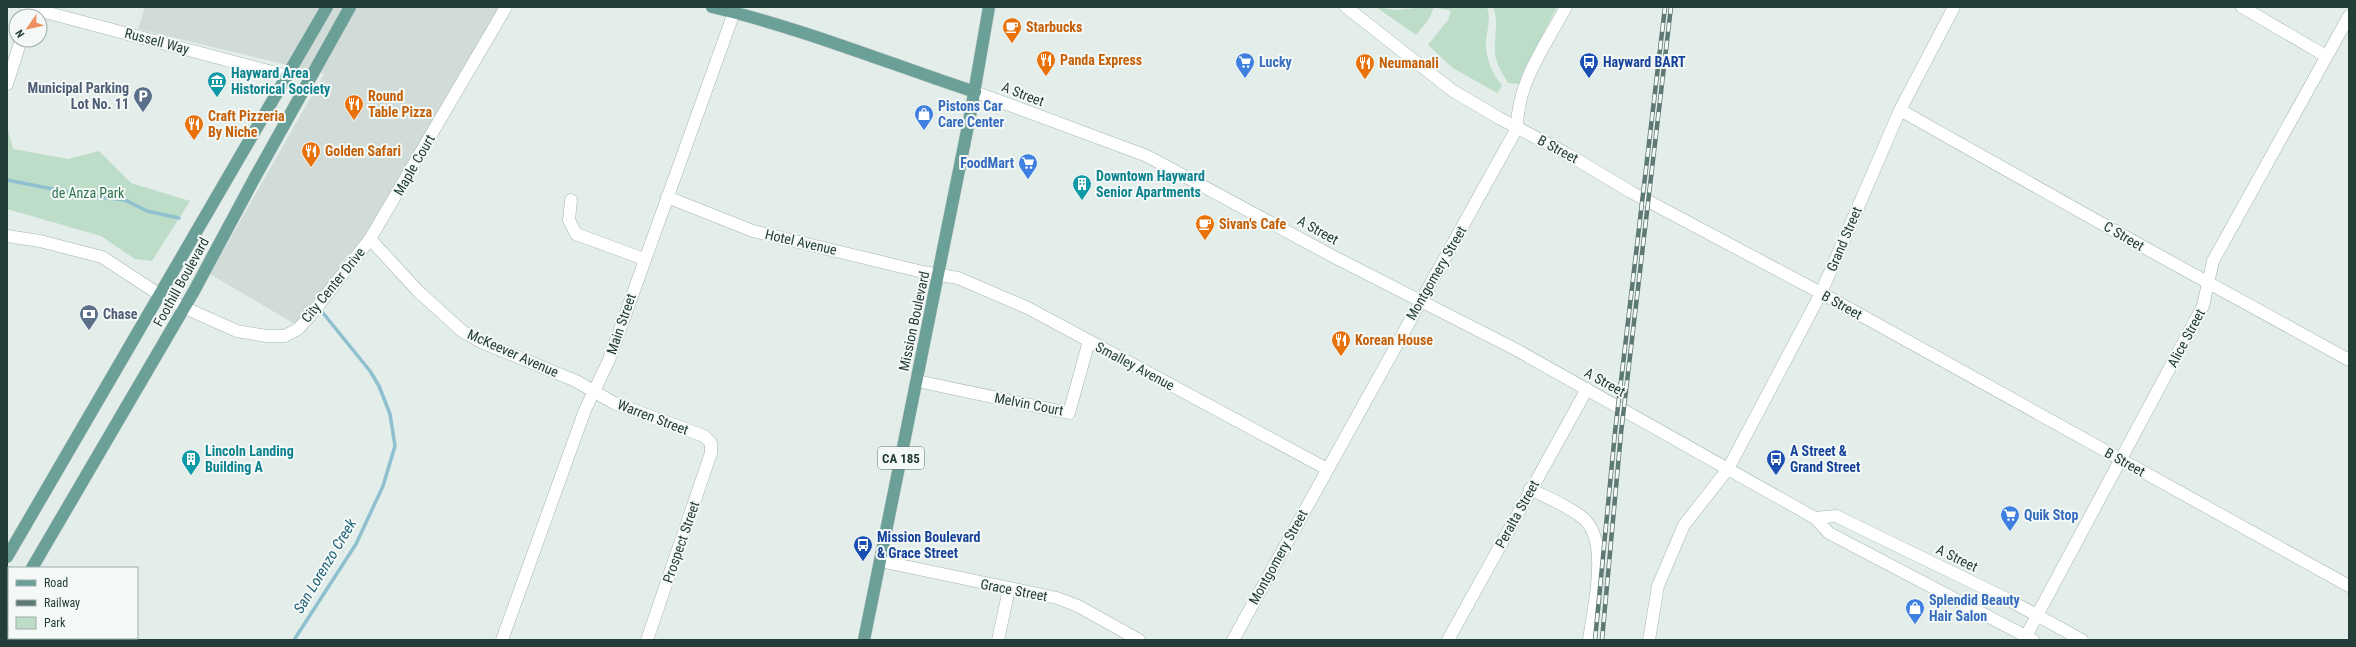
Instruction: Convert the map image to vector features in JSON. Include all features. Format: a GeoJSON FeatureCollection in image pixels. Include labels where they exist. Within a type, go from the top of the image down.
{"type":"FeatureCollection","features":[{"type":"Feature","properties":{"kind":"main road","name":"Foothill Boulevard"},"geometry":{"type":"LineString","coordinates":[[7,557],[327,7]]}},
{"type":"Feature","properties":{"kind":"main road","name":"Foothill Boulevard"},"geometry":{"type":"LineString","coordinates":[[33,567],[184,308],[350,7]]}},
{"type":"Feature","properties":{"kind":"main road","name":"A Street"},"geometry":{"type":"LineString","coordinates":[[712,7],[735,10],[828,40],[975,92]]}},
{"type":"Feature","properties":{"kind":"main road","name":"Mission Boulevard"},"geometry":{"type":"LineString","coordinates":[[864,640],[975,92],[989,7]]}},
{"type":"Feature","properties":{"kind":"street","name":"Maple Court"},"geometry":{"type":"LineString","coordinates":[[370,239],[506,7]]}},
{"type":"Feature","properties":{"kind":"street","name":"B Street"},"geometry":{"type":"LineString","coordinates":[[1346,7],[1453,91],[1517,128],[1569,155],[1631,192],[1821,293],[2349,586]]}},
{"type":"Feature","properties":{"kind":"street","name":"Montgomery Street"},"geometry":{"type":"LineString","coordinates":[[1233,640],[1517,128],[1517,108],[1527,78],[1566,7]]}},
{"type":"Feature","properties":{"kind":"street","name":"Grand Street"},"geometry":{"type":"LineString","coordinates":[[1649,640],[1658,586],[1684,525],[1728,469],[1821,293],[1900,110],[1954,7]]}},
{"type":"Feature","properties":{"kind":"street"},"geometry":{"type":"LineString","coordinates":[[2242,7],[2326,56]]}},
{"type":"Feature","properties":{"kind":"street","name":"Main Street"},"geometry":{"type":"LineString","coordinates":[[502,640],[594,390],[609,360],[644,259],[735,10]]}},
{"type":"Feature","properties":{"kind":"street","name":"Russell Way"},"geometry":{"type":"LineString","coordinates":[[48,15],[287,76]]}},
{"type":"Feature","properties":{"kind":"street","name":"Alice Street"},"geometry":{"type":"LineString","coordinates":[[2029,638],[2038,614],[2203,306],[2213,261],[2349,16]]}},
{"type":"Feature","properties":{"kind":"street"},"geometry":{"type":"LineString","coordinates":[[7,84],[18,48]]}},
{"type":"Feature","properties":{"kind":"street","name":"A Street"},"geometry":{"type":"LineString","coordinates":[[975,92],[1147,156],[1420,301],[1492,336],[1815,518],[1829,532],[2029,638]]}},
{"type":"Feature","properties":{"kind":"street","name":"C Street"},"geometry":{"type":"LineString","coordinates":[[1900,110],[2209,282],[2348,357]]}},
{"type":"Feature","properties":{"kind":"street","name":"Hotel Avenue"},"geometry":{"type":"LineString","coordinates":[[667,197],[753,231],[938,275]]}},
{"type":"Feature","properties":{"kind":"street"},"geometry":{"type":"LineString","coordinates":[[571,200],[569,220],[576,234],[644,259]]}},
{"type":"Feature","properties":{"kind":"street","name":"City Center Drive"},"geometry":{"type":"LineString","coordinates":[[7,236],[40,241],[102,257],[160,295],[184,308],[237,331],[266,336],[285,336],[298,329],[310,316],[338,278],[370,239]]}},
{"type":"Feature","properties":{"kind":"street","name":"McKeever Avenue"},"geometry":{"type":"LineString","coordinates":[[370,239],[414,287],[462,331],[481,342],[576,381],[594,390]]}},
{"type":"Feature","properties":{"kind":"street","name":"Smalley Avenue"},"geometry":{"type":"LineString","coordinates":[[938,275],[958,278],[1028,308],[1327,469]]}},
{"type":"Feature","properties":{"kind":"street","name":"Melvin Court"},"geometry":{"type":"LineString","coordinates":[[917,381],[1069,413],[1089,341]]}},
{"type":"Feature","properties":{"kind":"street","name":"Peralta Street"},"geometry":{"type":"LineString","coordinates":[[1448,640],[1530,489],[1587,389]]}},
{"type":"Feature","properties":{"kind":"street","name":"Warren Street"},"geometry":{"type":"LineString","coordinates":[[594,390],[614,403],[704,436],[711,443]]}},
{"type":"Feature","properties":{"kind":"street","name":"Prospect Street"},"geometry":{"type":"LineString","coordinates":[[647,640],[711,454],[711,443]]}},
{"type":"Feature","properties":{"kind":"street"},"geometry":{"type":"LineString","coordinates":[[1530,489],[1575,512],[1585,520],[1594,532],[1598,549],[1598,566],[1589,640]]}},
{"type":"Feature","properties":{"kind":"street","name":"A Street"},"geometry":{"type":"LineString","coordinates":[[1815,518],[1836,516],[2038,614],[2082,640]]}},
{"type":"Feature","properties":{"kind":"street","name":"Grace Street"},"geometry":{"type":"LineString","coordinates":[[880,561],[1068,602],[1139,640]]}},
{"type":"Feature","properties":{"kind":"street"},"geometry":{"type":"LineString","coordinates":[[998,640],[1009,589]]}},
{"type":"Feature","properties":{"kind":"shaded area"},"geometry":{"type":"Polygon","coordinates":[[[145,7],[499,7],[366,235],[344,260],[303,329],[210,274],[324,74],[138,29],[145,7]]]}},
{"type":"Feature","properties":{"kind":"green space"},"geometry":{"type":"Polygon","coordinates":[[[1376,7],[1396,10],[1434,7],[1429,19],[1416,35],[1376,7]]]}},
{"type":"Feature","properties":{"kind":"green space"},"geometry":{"type":"Polygon","coordinates":[[[1434,7],[1487,7],[1489,23],[1486,48],[1491,68],[1502,86],[1497,93],[1453,68],[1428,45],[1448,20],[1451,11],[1434,7]]]}},
{"type":"Feature","properties":{"kind":"green space"},"geometry":{"type":"Polygon","coordinates":[[[1493,7],[1557,7],[1522,74],[1519,84],[1508,83],[1496,60],[1496,18],[1493,7]]]}},
{"type":"Feature","properties":{"kind":"green space","name":"de Anza Park"},"geometry":{"type":"Polygon","coordinates":[[[7,127],[13,149],[68,159],[99,151],[131,183],[190,201],[152,261],[135,259],[101,236],[7,209],[7,127]]]}},
{"type":"Feature","properties":{"kind":"waterway","name":"San Lorenzo Creek"},"geometry":{"type":"LineString","coordinates":[[7,180],[83,195],[125,200],[147,211],[179,218]]}},
{"type":"Feature","properties":{"kind":"waterway","name":"San Lorenzo Creek"},"geometry":{"type":"LineString","coordinates":[[294,640],[356,544],[383,486],[395,446],[390,414],[379,386],[370,371],[323,313]]}},
{"type":"Feature","properties":{"kind":"railway"},"geometry":{"type":"LineString","coordinates":[[1595,640],[1615,432],[1665,7]]}},
{"type":"Feature","properties":{"kind":"railway"},"geometry":{"type":"LineString","coordinates":[[1602,640],[1621,433],[1671,7]]}},
{"type":"Feature","properties":{"kind":"place","name":"Starbucks"},"geometry":{"type":"Point","coordinates":[1012,44]}},
{"type":"Feature","properties":{"kind":"place","name":"Panda Express"},"geometry":{"type":"Point","coordinates":[1046,77]}},
{"type":"Feature","properties":{"kind":"place","name":"Lucky"},"geometry":{"type":"Point","coordinates":[1245,79]}},
{"type":"Feature","properties":{"kind":"place","name":"Hayward BART"},"geometry":{"type":"Point","coordinates":[1589,79]}},
{"type":"Feature","properties":{"kind":"place","name":"Neumanali"},"geometry":{"type":"Point","coordinates":[1365,80]}},
{"type":"Feature","properties":{"kind":"place","name":"Hayward Area Historical Society"},"geometry":{"type":"Point","coordinates":[217,98]}},
{"type":"Feature","properties":{"kind":"place","name":"Municipal Parking Lot No. 11"},"geometry":{"type":"Point","coordinates":[143,113]}},
{"type":"Feature","properties":{"kind":"place","name":"Round Table Pizza"},"geometry":{"type":"Point","coordinates":[354,121]}},
{"type":"Feature","properties":{"kind":"place","name":"Pistons Car Care Center"},"geometry":{"type":"Point","coordinates":[924,131]}},
{"type":"Feature","properties":{"kind":"place","name":"Craft Pizzeria By Niche"},"geometry":{"type":"Point","coordinates":[194,141]}},
{"type":"Feature","properties":{"kind":"place","name":"Golden Safari"},"geometry":{"type":"Point","coordinates":[311,168]}},
{"type":"Feature","properties":{"kind":"place","name":"FoodMart"},"geometry":{"type":"Point","coordinates":[1028,180]}},
{"type":"Feature","properties":{"kind":"place","name":"Downtown Hayward Senior Apartments"},"geometry":{"type":"Point","coordinates":[1082,201]}},
{"type":"Feature","properties":{"kind":"place","name":"Sivan's Cafe"},"geometry":{"type":"Point","coordinates":[1205,241]}},
{"type":"Feature","properties":{"kind":"place","name":"Chase"},"geometry":{"type":"Point","coordinates":[89,331]}},
{"type":"Feature","properties":{"kind":"place","name":"Korean House"},"geometry":{"type":"Point","coordinates":[1341,357]}},
{"type":"Feature","properties":{"kind":"place","name":"Lincoln Landing Building A"},"geometry":{"type":"Point","coordinates":[191,476]}},
{"type":"Feature","properties":{"kind":"place","name":"A Street & Grand Street"},"geometry":{"type":"Point","coordinates":[1776,476]}},
{"type":"Feature","properties":{"kind":"place","name":"Quik Stop"},"geometry":{"type":"Point","coordinates":[2010,532]}},
{"type":"Feature","properties":{"kind":"place","name":"Mission Boulevard & Grace Street"},"geometry":{"type":"Point","coordinates":[863,562]}},
{"type":"Feature","properties":{"kind":"place","name":"Splendid Beauty Hair Salon"},"geometry":{"type":"Point","coordinates":[1915,625]}}]}
